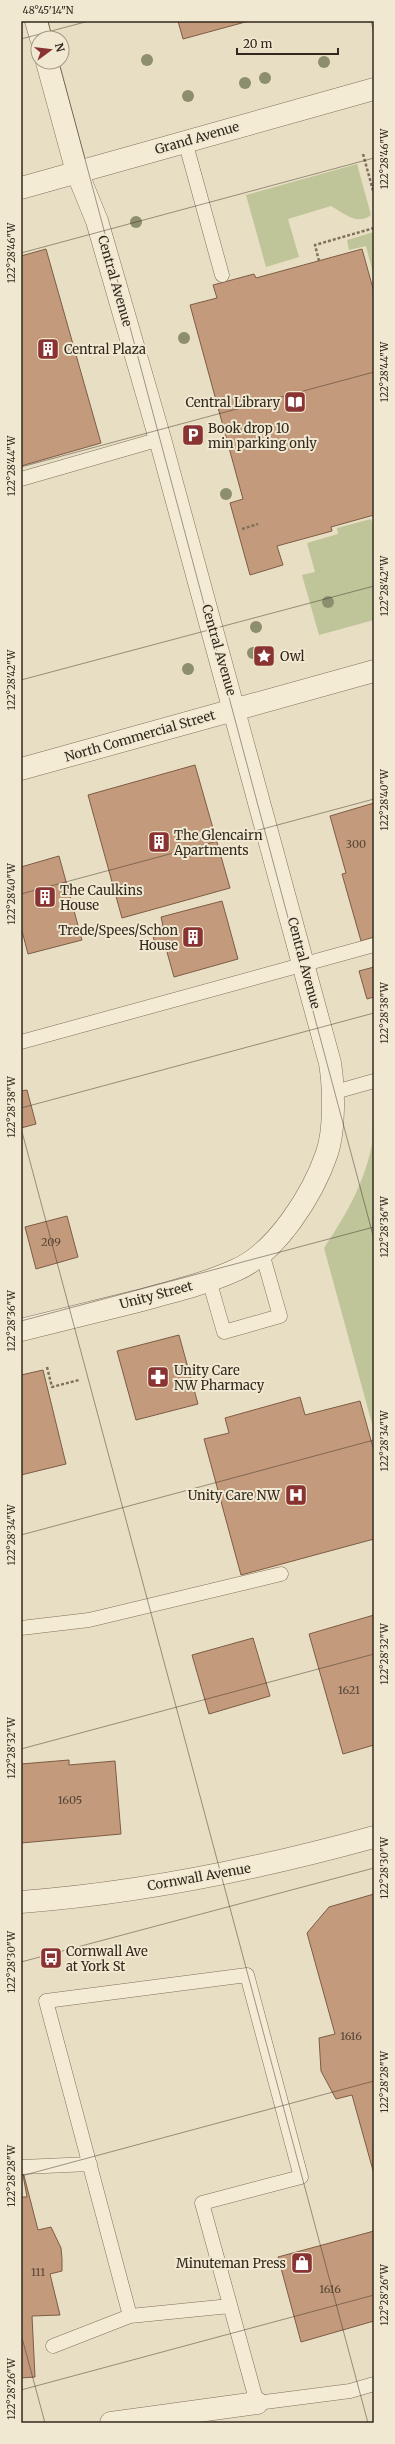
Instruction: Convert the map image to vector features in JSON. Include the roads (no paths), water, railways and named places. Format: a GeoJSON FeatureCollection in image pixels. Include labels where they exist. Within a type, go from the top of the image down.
{"type":"FeatureCollection","features":[{"type":"Feature","properties":{"kind":"street","name":"Central Avenue"},"geometry":{"type":"LineString","coordinates":[[49,70],[77,172],[97,221],[160,439],[236,709],[330,1063],[335,1092],[327,1152],[303,1203],[280,1235]]}},
{"type":"Feature","properties":{"kind":"street","name":"Grand Avenue"},"geometry":{"type":"LineString","coordinates":[[21,188],[374,89]]}},
{"type":"Feature","properties":{"kind":"street","name":"North Commercial Street"},"geometry":{"type":"LineString","coordinates":[[21,769],[374,671]]}},
{"type":"Feature","properties":{"kind":"street","name":"Unity Street"},"geometry":{"type":"LineString","coordinates":[[21,1330],[209,1280],[238,1270],[262,1253],[280,1235]]}},
{"type":"Feature","properties":{"kind":"street","name":"Cornwall Avenue"},"geometry":{"type":"LineString","coordinates":[[21,1902],[68,1898],[220,1875],[294,1859],[374,1837]]}},
{"type":"Feature","properties":{"kind":"street"},"geometry":{"type":"LineString","coordinates":[[111,2423],[257,2403]]}},
{"type":"Feature","properties":{"kind":"lane"},"geometry":{"type":"LineString","coordinates":[[185,142],[222,275]]}},
{"type":"Feature","properties":{"kind":"lane"},"geometry":{"type":"LineString","coordinates":[[21,479],[160,439]]}},
{"type":"Feature","properties":{"kind":"lane"},"geometry":{"type":"LineString","coordinates":[[21,1042],[374,945]]}},
{"type":"Feature","properties":{"kind":"lane"},"geometry":{"type":"LineString","coordinates":[[335,1092],[374,1081]]}},
{"type":"Feature","properties":{"kind":"lane"},"geometry":{"type":"LineString","coordinates":[[209,1280],[224,1332],[280,1316],[262,1253]]}},
{"type":"Feature","properties":{"kind":"lane"},"geometry":{"type":"LineString","coordinates":[[21,1628],[89,1620],[281,1574]]}},
{"type":"Feature","properties":{"kind":"lane"},"geometry":{"type":"LineString","coordinates":[[130,2316],[46,2001],[247,1975],[301,2177],[202,2203],[257,2403],[350,2391],[374,2384]]}},
{"type":"Feature","properties":{"kind":"lane"},"geometry":{"type":"LineString","coordinates":[[22,2167],[90,2164]]}},
{"type":"Feature","properties":{"kind":"lane"},"geometry":{"type":"LineString","coordinates":[[53,2346],[130,2316],[230,2306]]}},
{"type":"Feature","properties":{"kind":"place","name":"Central Plaza"},"geometry":{"type":"Point","coordinates":[48,349]}},
{"type":"Feature","properties":{"kind":"place","name":"Central Library"},"geometry":{"type":"Point","coordinates":[295,402]}},
{"type":"Feature","properties":{"kind":"place","name":"Book drop 10 min parking only"},"geometry":{"type":"Point","coordinates":[193,435]}},
{"type":"Feature","properties":{"kind":"place","name":"Owl"},"geometry":{"type":"Point","coordinates":[264,656]}},
{"type":"Feature","properties":{"kind":"place","name":"The Glencairn Apartments"},"geometry":{"type":"Point","coordinates":[159,842]}},
{"type":"Feature","properties":{"kind":"place","name":"The Caulkins House"},"geometry":{"type":"Point","coordinates":[45,897]}},
{"type":"Feature","properties":{"kind":"place","name":"Trede/Spees/Schon House"},"geometry":{"type":"Point","coordinates":[193,937]}},
{"type":"Feature","properties":{"kind":"place","name":"Unity Care NW Pharmacy"},"geometry":{"type":"Point","coordinates":[158,1377]}},
{"type":"Feature","properties":{"kind":"place","name":"Unity Care NW"},"geometry":{"type":"Point","coordinates":[296,1495]}},
{"type":"Feature","properties":{"kind":"place","name":"Cornwall Ave at York St"},"geometry":{"type":"Point","coordinates":[51,1958]}},
{"type":"Feature","properties":{"kind":"place","name":"Minuteman Press"},"geometry":{"type":"Point","coordinates":[302,2263]}}]}
